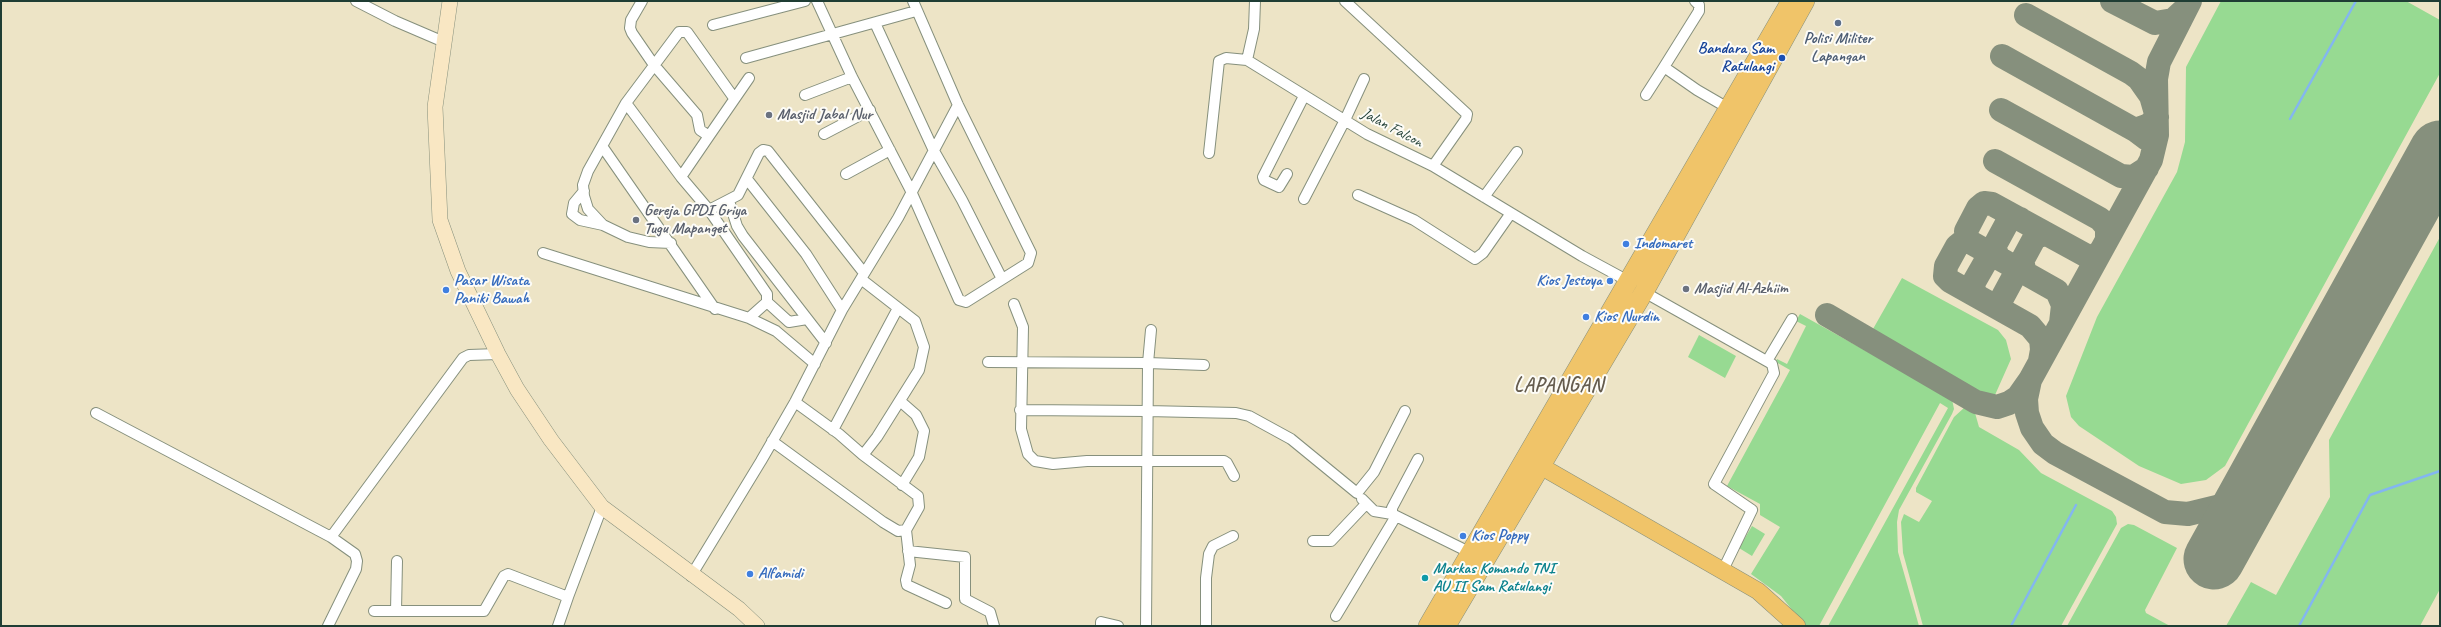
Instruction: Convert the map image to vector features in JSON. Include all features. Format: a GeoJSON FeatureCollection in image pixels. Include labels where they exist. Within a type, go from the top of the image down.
{"type":"FeatureCollection","features":[{"type":"Feature","properties":{"kind":"highway"},"geometry":{"type":"LineString","coordinates":[[1637,287],[1728,108],[1791,1]]}},
{"type":"Feature","properties":{"kind":"highway"},"geometry":{"type":"LineString","coordinates":[[1446,626],[1533,462],[1805,1]]}},
{"type":"Feature","properties":{"kind":"highway"},"geometry":{"type":"LineString","coordinates":[[1428,626],[1472,553],[1533,462]]}},
{"type":"Feature","properties":{"kind":"main road"},"geometry":{"type":"LineString","coordinates":[[450,1],[435,107],[440,220],[458,271],[498,354],[517,389],[551,440],[602,507],[691,576],[739,609],[757,626]]}},
{"type":"Feature","properties":{"kind":"main road"},"geometry":{"type":"LineString","coordinates":[[1533,462],[1758,591],[1797,626]]}},
{"type":"Feature","properties":{"kind":"street"},"geometry":{"type":"LineString","coordinates":[[356,1],[395,21],[444,42]]}},
{"type":"Feature","properties":{"kind":"street"},"geometry":{"type":"LineString","coordinates":[[642,1],[631,20],[630,28],[654,65],[697,115],[700,130],[709,136]]}},
{"type":"Feature","properties":{"kind":"street"},"geometry":{"type":"LineString","coordinates":[[713,24],[805,1]]}},
{"type":"Feature","properties":{"kind":"street"},"geometry":{"type":"LineString","coordinates":[[817,1],[852,77],[870,110],[911,194],[959,300],[966,302],[1028,263],[1031,253],[958,105],[916,11],[913,1]]}},
{"type":"Feature","properties":{"kind":"street"},"geometry":{"type":"LineString","coordinates":[[1247,60],[1254,30],[1255,1]]}},
{"type":"Feature","properties":{"kind":"street"},"geometry":{"type":"LineString","coordinates":[[1345,1],[1467,114],[1466,119],[1433,166]]}},
{"type":"Feature","properties":{"kind":"street"},"geometry":{"type":"LineString","coordinates":[[1695,1],[1699,4],[1699,11]]}},
{"type":"Feature","properties":{"kind":"street"},"geometry":{"type":"LineString","coordinates":[[1646,95],[1706,1]]}},
{"type":"Feature","properties":{"kind":"street"},"geometry":{"type":"LineString","coordinates":[[746,58],[805,43],[916,11]]}},
{"type":"Feature","properties":{"kind":"street"},"geometry":{"type":"LineString","coordinates":[[875,23],[934,153],[962,200],[1002,279]]}},
{"type":"Feature","properties":{"kind":"street"},"geometry":{"type":"LineString","coordinates":[[603,225],[588,209],[584,191],[588,171],[626,103],[678,32],[687,32],[734,98]]}},
{"type":"Feature","properties":{"kind":"street","name":"Jalan Falcon"},"geometry":{"type":"LineString","coordinates":[[1209,153],[1219,62],[1226,58],[1247,60],[1345,120],[1433,166],[1637,287],[1767,361]]}},
{"type":"Feature","properties":{"kind":"street"},"geometry":{"type":"LineString","coordinates":[[1664,67],[1697,90],[1728,108]]}},
{"type":"Feature","properties":{"kind":"street"},"geometry":{"type":"LineString","coordinates":[[805,96],[852,77]]}},
{"type":"Feature","properties":{"kind":"street"},"geometry":{"type":"LineString","coordinates":[[681,177],[749,78]]}},
{"type":"Feature","properties":{"kind":"street"},"geometry":{"type":"LineString","coordinates":[[1304,199],[1345,120],[1364,79]]}},
{"type":"Feature","properties":{"kind":"street"},"geometry":{"type":"LineString","coordinates":[[1287,174],[1279,187],[1264,180],[1263,177],[1304,96]]}},
{"type":"Feature","properties":{"kind":"street"},"geometry":{"type":"LineString","coordinates":[[626,103],[681,177],[709,210],[767,294],[767,302],[749,318]]}},
{"type":"Feature","properties":{"kind":"street"},"geometry":{"type":"LineString","coordinates":[[691,576],[795,402],[826,344],[842,310],[911,194],[958,105]]}},
{"type":"Feature","properties":{"kind":"street"},"geometry":{"type":"LineString","coordinates":[[824,134],[870,110]]}},
{"type":"Feature","properties":{"kind":"street"},"geometry":{"type":"LineString","coordinates":[[602,146],[671,243],[715,309]]}},
{"type":"Feature","properties":{"kind":"street"},"geometry":{"type":"LineString","coordinates":[[709,210],[738,195],[747,179],[758,153],[763,150],[768,151],[862,276],[915,321],[924,347],[919,370],[877,437],[863,455]]}},
{"type":"Feature","properties":{"kind":"street"},"geometry":{"type":"LineString","coordinates":[[846,174],[890,150]]}},
{"type":"Feature","properties":{"kind":"street"},"geometry":{"type":"LineString","coordinates":[[1484,197],[1517,152]]}},
{"type":"Feature","properties":{"kind":"street"},"geometry":{"type":"LineString","coordinates":[[747,179],[806,254],[842,310]]}},
{"type":"Feature","properties":{"kind":"street"},"geometry":{"type":"LineString","coordinates":[[584,191],[574,203],[572,214],[580,220],[603,225],[628,237],[642,241],[656,244],[671,243]]}},
{"type":"Feature","properties":{"kind":"street"},"geometry":{"type":"LineString","coordinates":[[1358,195],[1414,220],[1475,259],[1483,253],[1512,213]]}},
{"type":"Feature","properties":{"kind":"street"},"geometry":{"type":"LineString","coordinates":[[729,201],[737,226],[743,236],[826,344]]}},
{"type":"Feature","properties":{"kind":"street"},"geometry":{"type":"LineString","coordinates":[[543,253],[715,309],[749,318],[776,331],[815,364]]}},
{"type":"Feature","properties":{"kind":"street"},"geometry":{"type":"LineString","coordinates":[[767,302],[790,322]]}},
{"type":"Feature","properties":{"kind":"street"},"geometry":{"type":"LineString","coordinates":[[1014,304],[1023,327],[1020,410],[1024,443],[1028,454],[1035,461],[1045,464],[1087,461],[1224,461],[1234,476]]}},
{"type":"Feature","properties":{"kind":"street"},"geometry":{"type":"LineString","coordinates":[[833,430],[898,308]]}},
{"type":"Feature","properties":{"kind":"street"},"geometry":{"type":"LineString","coordinates":[[776,331],[790,322],[807,319]]}},
{"type":"Feature","properties":{"kind":"street"},"geometry":{"type":"LineString","coordinates":[[1723,570],[1752,510],[1714,484],[1774,373],[1772,364],[1767,361],[1792,319]]}},
{"type":"Feature","properties":{"kind":"street"},"geometry":{"type":"LineString","coordinates":[[1146,626],[1147,410],[1148,363],[1151,330]]}},
{"type":"Feature","properties":{"kind":"street"},"geometry":{"type":"LineString","coordinates":[[331,537],[464,358],[469,355],[498,354]]}},
{"type":"Feature","properties":{"kind":"street"},"geometry":{"type":"LineString","coordinates":[[988,362],[1021,361],[1204,365]]}},
{"type":"Feature","properties":{"kind":"street"},"geometry":{"type":"LineString","coordinates":[[900,401],[916,415],[924,431],[919,457],[902,485]]}},
{"type":"Feature","properties":{"kind":"street"},"geometry":{"type":"LineString","coordinates":[[795,402],[833,430],[920,500],[919,507],[906,530],[910,565],[906,580],[907,585],[946,603]]}},
{"type":"Feature","properties":{"kind":"street"},"geometry":{"type":"LineString","coordinates":[[1020,410],[1147,410],[1236,413],[1249,416],[1290,439],[1357,493],[1366,504],[1380,514],[1394,515],[1472,553]]}},
{"type":"Feature","properties":{"kind":"street"},"geometry":{"type":"LineString","coordinates":[[1357,493],[1374,472],[1404,411]]}},
{"type":"Feature","properties":{"kind":"street"},"geometry":{"type":"LineString","coordinates":[[96,413],[331,537],[355,554],[357,561],[356,569],[328,626]]}},
{"type":"Feature","properties":{"kind":"street"},"geometry":{"type":"LineString","coordinates":[[772,441],[883,522],[898,531],[906,530]]}},
{"type":"Feature","properties":{"kind":"street"},"geometry":{"type":"LineString","coordinates":[[1336,616],[1394,515],[1392,508],[1418,459]]}},
{"type":"Feature","properties":{"kind":"street"},"geometry":{"type":"LineString","coordinates":[[1313,541],[1331,541],[1366,504]]}},
{"type":"Feature","properties":{"kind":"street"},"geometry":{"type":"LineString","coordinates":[[558,626],[602,507]]}},
{"type":"Feature","properties":{"kind":"street"},"geometry":{"type":"LineString","coordinates":[[1206,626],[1206,578],[1208,554],[1213,546],[1233,536]]}},
{"type":"Feature","properties":{"kind":"street"},"geometry":{"type":"LineString","coordinates":[[908,551],[965,557],[965,599],[990,612],[994,626]]}},
{"type":"Feature","properties":{"kind":"street"},"geometry":{"type":"LineString","coordinates":[[396,611],[397,561]]}},
{"type":"Feature","properties":{"kind":"street"},"geometry":{"type":"LineString","coordinates":[[374,610],[484,611],[504,576],[508,574],[568,597]]}},
{"type":"Feature","properties":{"kind":"street"},"geometry":{"type":"LineString","coordinates":[[1101,626],[1101,622],[1118,626]]}},
{"type":"Feature","properties":{"kind":"green space"},"geometry":{"type":"Polygon","coordinates":[[[2221,1],[2406,1],[2440,20],[2440,73],[2225,466],[2206,480],[2181,484],[2139,466],[2079,426],[2071,417],[2066,396],[2097,317],[2177,172],[2185,142],[2186,67],[2221,1]]]}},
{"type":"Feature","properties":{"kind":"green space"},"geometry":{"type":"Polygon","coordinates":[[[2440,237],[2440,589],[2420,626],[2226,626],[2251,582],[2276,595],[2330,497],[2329,440],[2440,237]]]}},
{"type":"Feature","properties":{"kind":"green space"},"geometry":{"type":"Polygon","coordinates":[[[1902,278],[1998,330],[2006,340],[2011,359],[1995,395],[1987,396],[1874,333],[1873,329],[1902,278]]]}},
{"type":"Feature","properties":{"kind":"green space"},"geometry":{"type":"Polygon","coordinates":[[[1800,314],[1952,399],[1954,409],[1952,414],[1899,510],[1897,522],[1898,552],[1919,626],[1828,626],[1948,408],[1940,403],[1819,626],[1805,626],[1781,596],[1751,574],[1780,527],[1760,515],[1760,504],[1727,486],[1790,370],[1776,362],[1777,359],[1787,364],[1806,326],[1796,321],[1800,314]]]}},
{"type":"Feature","properties":{"kind":"green space"},"geometry":{"type":"Polygon","coordinates":[[[1699,335],[1736,356],[1725,378],[1688,357],[1699,335]]]}},
{"type":"Feature","properties":{"kind":"green space"},"geometry":{"type":"Polygon","coordinates":[[[1965,407],[1972,409],[1975,413],[1979,427],[2019,450],[2041,473],[2112,511],[2116,517],[2117,524],[2061,626],[1923,626],[1903,553],[1901,522],[1904,514],[1919,522],[1932,501],[1916,492],[1916,488],[1954,417],[1965,407]]]}},
{"type":"Feature","properties":{"kind":"green space"},"geometry":{"type":"Polygon","coordinates":[[[2128,524],[2134,525],[2177,548],[2145,610],[2146,613],[2170,626],[2067,626],[2121,528],[2128,524]]]}},
{"type":"Feature","properties":{"kind":"green space"},"geometry":{"type":"Polygon","coordinates":[[[1752,526],[1765,534],[1752,556],[1739,548],[1752,526]]]}},
{"type":"Feature","properties":{"kind":"waterway"},"geometry":{"type":"LineString","coordinates":[[2290,119],[2356,1]]}},
{"type":"Feature","properties":{"kind":"waterway"},"geometry":{"type":"LineString","coordinates":[[2299,626],[2370,495],[2440,471]]}},
{"type":"Feature","properties":{"kind":"waterway"},"geometry":{"type":"LineString","coordinates":[[2011,626],[2076,505]]}},
{"type":"Feature","properties":{"kind":"taxiway"},"geometry":{"type":"LineString","coordinates":[[2112,1],[2155,23],[2173,20],[2185,9]]}},
{"type":"Feature","properties":{"kind":"taxiway"},"geometry":{"type":"LineString","coordinates":[[1827,315],[1976,402],[1997,407],[2009,403],[2018,397],[2030,380],[2151,160],[2157,135],[2156,79],[2159,62],[2190,1]]}},
{"type":"Feature","properties":{"kind":"taxiway"},"geometry":{"type":"LineString","coordinates":[[2026,15],[2131,73],[2139,79],[2151,96],[2157,117],[2149,125],[2135,130]]}},
{"type":"Feature","properties":{"kind":"taxiway"},"geometry":{"type":"LineString","coordinates":[[2002,56],[2135,130],[2147,139]]}},
{"type":"Feature","properties":{"kind":"taxiway"},"geometry":{"type":"LineString","coordinates":[[2001,110],[2121,176],[2133,177],[2147,168]]}},
{"type":"Feature","properties":{"kind":"taxiway"},"geometry":{"type":"LineString","coordinates":[[1995,161],[2100,219],[2107,227],[2107,239]]}},
{"type":"Feature","properties":{"kind":"taxiway"},"geometry":{"type":"LineString","coordinates":[[2061,323],[2063,305],[2057,291],[1970,242],[1967,238],[1966,231],[1978,208],[1984,203],[1992,204],[2087,256],[2093,257],[2100,252]]}},
{"type":"Feature","properties":{"kind":"taxiway"},"geometry":{"type":"LineString","coordinates":[[1977,296],[1973,289],[1974,282],[1986,261],[1991,257],[1998,257],[1994,247],[2007,223],[2012,218],[2020,219]]}},
{"type":"Feature","properties":{"kind":"taxiway"},"geometry":{"type":"LineString","coordinates":[[2004,311],[2000,302],[2017,273],[2025,273],[2022,261],[2035,237],[2046,234]]}},
{"type":"Feature","properties":{"kind":"taxiway"},"geometry":{"type":"LineString","coordinates":[[1970,242],[1962,242],[1957,246],[1946,266],[1945,276],[1950,281],[2030,326],[2041,339],[2042,350],[2040,361]]}},
{"type":"Feature","properties":{"kind":"taxiway"},"geometry":{"type":"LineString","coordinates":[[2030,380],[2026,399],[2027,413],[2032,428],[2043,444],[2055,453],[2165,512],[2188,514],[2225,505],[2244,493],[2269,461]]}},
{"type":"Feature","properties":{"kind":"runway"},"geometry":{"type":"LineString","coordinates":[[2214,559],[2440,151]]}},
{"type":"Feature","properties":{"kind":"place","name":"Polisi Militer Lapangan"},"geometry":{"type":"Point","coordinates":[1838,23]}},
{"type":"Feature","properties":{"kind":"place","name":"Bandara Sam Ratulangi"},"geometry":{"type":"Point","coordinates":[1782,58]}},
{"type":"Feature","properties":{"kind":"place","name":"Masjid Jabal Nur"},"geometry":{"type":"Point","coordinates":[769,115]}},
{"type":"Feature","properties":{"kind":"place","name":"Gereja GPDI Griya Tugu Mapanget"},"geometry":{"type":"Point","coordinates":[636,220]}},
{"type":"Feature","properties":{"kind":"place","name":"Indomaret"},"geometry":{"type":"Point","coordinates":[1626,244]}},
{"type":"Feature","properties":{"kind":"place","name":"Kios Jestoya"},"geometry":{"type":"Point","coordinates":[1610,281]}},
{"type":"Feature","properties":{"kind":"place","name":"Masjid Al-Azhiim"},"geometry":{"type":"Point","coordinates":[1686,289]}},
{"type":"Feature","properties":{"kind":"place","name":"Pasar Wisata Paniki Bawah"},"geometry":{"type":"Point","coordinates":[446,290]}},
{"type":"Feature","properties":{"kind":"place","name":"Kios Nurdin"},"geometry":{"type":"Point","coordinates":[1586,317]}},
{"type":"Feature","properties":{"kind":"place","name":"Kios Poppy"},"geometry":{"type":"Point","coordinates":[1463,536]}},
{"type":"Feature","properties":{"kind":"place","name":"Alfamidi"},"geometry":{"type":"Point","coordinates":[750,574]}},
{"type":"Feature","properties":{"kind":"place","name":"Markas Komando TNI AU II Sam Ratulangi"},"geometry":{"type":"Point","coordinates":[1425,578]}},
{"type":"Feature","properties":{"kind":"district","name":"LAPANGAN"},"geometry":{"type":"Point","coordinates":[1559,386]}}]}
